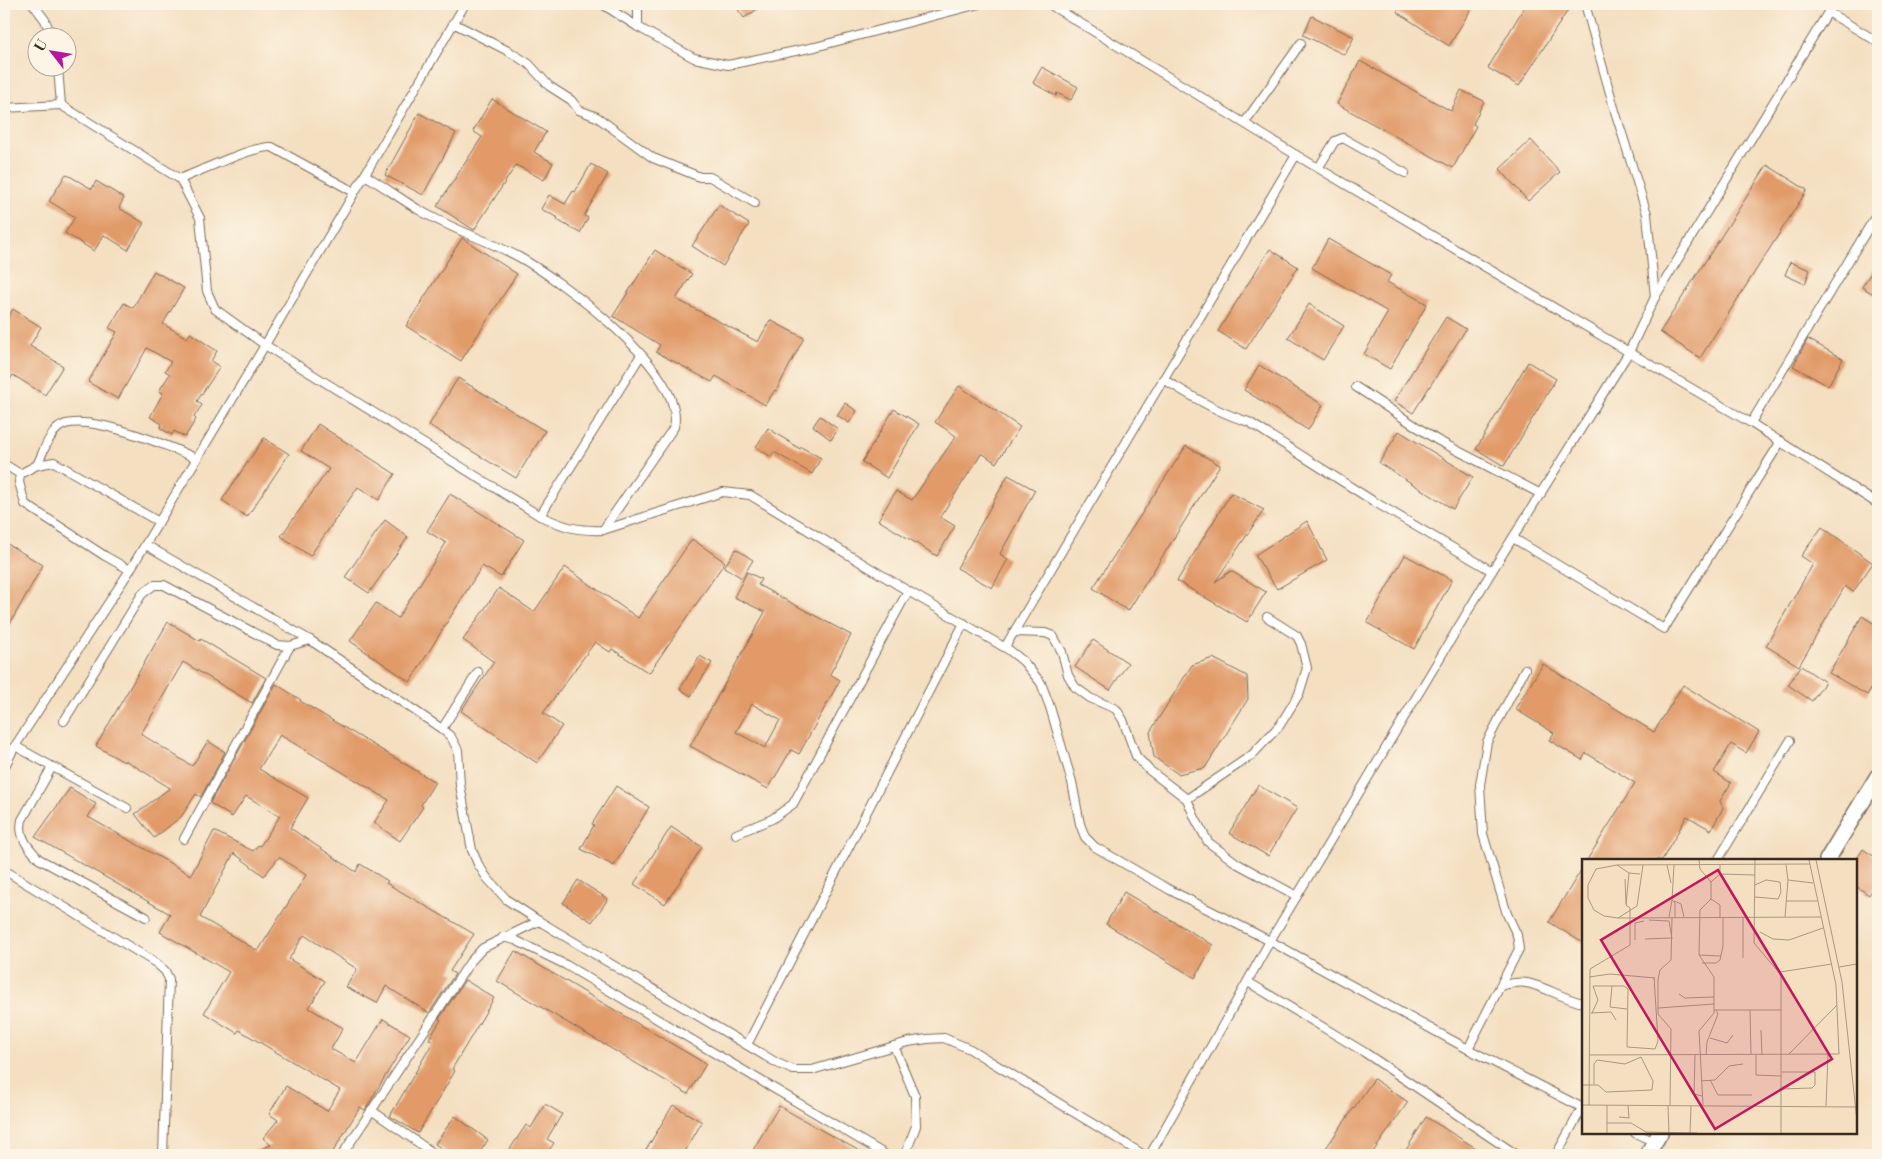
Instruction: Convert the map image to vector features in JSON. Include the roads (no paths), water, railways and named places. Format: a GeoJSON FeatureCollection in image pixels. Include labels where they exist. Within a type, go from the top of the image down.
{"type":"FeatureCollection","features":[{"type":"Feature","properties":{"kind":"street"},"geometry":{"type":"LineString","coordinates":[[1828,859],[1878,776]]}},
{"type":"Feature","properties":{"kind":"lane"},"geometry":{"type":"LineString","coordinates":[[4,768],[15,746],[146,545],[465,4]]}},
{"type":"Feature","properties":{"kind":"lane"},"geometry":{"type":"LineString","coordinates":[[602,4],[694,58],[728,65],[814,47],[979,4]]}},
{"type":"Feature","properties":{"kind":"lane"},"geometry":{"type":"LineString","coordinates":[[638,4],[638,26]]}},
{"type":"Feature","properties":{"kind":"lane"},"geometry":{"type":"LineString","coordinates":[[1049,4],[1296,154],[1752,423],[1878,502]]}},
{"type":"Feature","properties":{"kind":"lane"},"geometry":{"type":"LineString","coordinates":[[1585,4],[1614,111],[1647,214],[1655,297]]}},
{"type":"Feature","properties":{"kind":"lane"},"geometry":{"type":"LineString","coordinates":[[1150,1155],[1270,941],[1492,571],[1629,352],[1655,297],[1833,4]]}},
{"type":"Feature","properties":{"kind":"lane"},"geometry":{"type":"LineString","coordinates":[[36,5],[47,28]]}},
{"type":"Feature","properties":{"kind":"lane"},"geometry":{"type":"LineString","coordinates":[[1828,12],[1878,42]]}},
{"type":"Feature","properties":{"kind":"lane"},"geometry":{"type":"LineString","coordinates":[[453,24],[510,52],[529,64],[549,86],[571,100],[580,110],[597,117],[653,158],[700,177],[710,177],[755,203]]}},
{"type":"Feature","properties":{"kind":"lane"},"geometry":{"type":"LineString","coordinates":[[1244,122],[1301,43]]}},
{"type":"Feature","properties":{"kind":"lane"},"geometry":{"type":"LineString","coordinates":[[59,78],[61,106]]}},
{"type":"Feature","properties":{"kind":"lane"},"geometry":{"type":"LineString","coordinates":[[4,108],[61,106],[180,179],[200,218],[207,291],[215,310],[265,346],[540,516],[570,529],[583,531],[604,530],[723,492],[750,496],[1005,647],[1023,661],[1041,683],[1060,738],[1072,782],[1080,824],[1085,837],[1095,847],[1170,890],[1270,941],[1468,1049],[1582,1107]]}},
{"type":"Feature","properties":{"kind":"lane"},"geometry":{"type":"LineString","coordinates":[[1318,167],[1335,141],[1343,138],[1405,174]]}},
{"type":"Feature","properties":{"kind":"lane"},"geometry":{"type":"LineString","coordinates":[[180,179],[266,146],[272,147],[354,192]]}},
{"type":"Feature","properties":{"kind":"lane"},"geometry":{"type":"LineString","coordinates":[[1005,647],[1296,154]]}},
{"type":"Feature","properties":{"kind":"lane"},"geometry":{"type":"LineString","coordinates":[[365,175],[420,211],[520,258],[577,295],[635,347],[665,385],[676,418],[674,427],[604,530]]}},
{"type":"Feature","properties":{"kind":"lane"},"geometry":{"type":"LineString","coordinates":[[1752,423],[1878,212]]}},
{"type":"Feature","properties":{"kind":"lane"},"geometry":{"type":"LineString","coordinates":[[540,516],[641,355]]}},
{"type":"Feature","properties":{"kind":"lane"},"geometry":{"type":"LineString","coordinates":[[1163,379],[1205,405],[1248,422],[1373,501],[1492,571]]}},
{"type":"Feature","properties":{"kind":"lane"},"geometry":{"type":"LineString","coordinates":[[1356,387],[1437,440],[1541,494]]}},
{"type":"Feature","properties":{"kind":"lane"},"geometry":{"type":"LineString","coordinates":[[37,464],[51,437],[58,428],[67,424],[83,422],[145,437],[197,459]]}},
{"type":"Feature","properties":{"kind":"lane"},"geometry":{"type":"LineString","coordinates":[[1513,538],[1664,628],[1781,441]]}},
{"type":"Feature","properties":{"kind":"lane"},"geometry":{"type":"LineString","coordinates":[[20,474],[37,464],[54,462],[159,522]]}},
{"type":"Feature","properties":{"kind":"lane"},"geometry":{"type":"LineString","coordinates":[[4,464],[20,474]]}},
{"type":"Feature","properties":{"kind":"lane"},"geometry":{"type":"LineString","coordinates":[[20,474],[19,482],[25,504],[104,556],[130,570]]}},
{"type":"Feature","properties":{"kind":"lane"},"geometry":{"type":"LineString","coordinates":[[146,545],[310,640],[442,728],[451,737],[458,750],[460,786],[472,850],[478,864],[487,878],[507,900],[539,921],[777,1063],[793,1070],[812,1070],[894,1046],[927,1039],[944,1038],[957,1042],[1144,1155]]}},
{"type":"Feature","properties":{"kind":"lane"},"geometry":{"type":"LineString","coordinates":[[64,721],[142,594],[154,585],[164,585],[277,645],[290,646],[310,640]]}},
{"type":"Feature","properties":{"kind":"lane"},"geometry":{"type":"LineString","coordinates":[[736,834],[772,819],[792,804],[908,591]]}},
{"type":"Feature","properties":{"kind":"lane"},"geometry":{"type":"LineString","coordinates":[[1187,799],[1252,756],[1280,726],[1299,694],[1307,668],[1301,644],[1297,636],[1267,617]]}},
{"type":"Feature","properties":{"kind":"lane"},"geometry":{"type":"LineString","coordinates":[[747,1045],[964,623]]}},
{"type":"Feature","properties":{"kind":"lane"},"geometry":{"type":"LineString","coordinates":[[1014,632],[1046,633],[1053,636],[1062,652],[1068,675],[1075,687],[1090,698],[1116,710],[1123,720],[1136,756],[1149,770],[1187,799],[1208,842],[1238,864],[1297,896]]}},
{"type":"Feature","properties":{"kind":"lane"},"geometry":{"type":"LineString","coordinates":[[184,839],[290,646]]}},
{"type":"Feature","properties":{"kind":"lane"},"geometry":{"type":"LineString","coordinates":[[1468,1049],[1518,949],[1517,935],[1507,914],[1483,834],[1480,785],[1486,742],[1525,669]]}},
{"type":"Feature","properties":{"kind":"lane"},"geometry":{"type":"LineString","coordinates":[[442,728],[478,672]]}},
{"type":"Feature","properties":{"kind":"lane"},"geometry":{"type":"LineString","coordinates":[[1719,859],[1790,741]]}},
{"type":"Feature","properties":{"kind":"lane"},"geometry":{"type":"LineString","coordinates":[[15,746],[127,808]]}},
{"type":"Feature","properties":{"kind":"lane"},"geometry":{"type":"LineString","coordinates":[[52,767],[22,820],[20,829],[26,845],[39,859],[146,917]]}},
{"type":"Feature","properties":{"kind":"lane"},"geometry":{"type":"LineString","coordinates":[[4,870],[156,962],[165,971],[169,979],[163,1155]]}},
{"type":"Feature","properties":{"kind":"lane"},"geometry":{"type":"LineString","coordinates":[[342,1155],[470,962],[483,948],[539,921]]}},
{"type":"Feature","properties":{"kind":"lane"},"geometry":{"type":"LineString","coordinates":[[503,937],[515,940],[566,965],[886,1155]]}},
{"type":"Feature","properties":{"kind":"lane"},"geometry":{"type":"LineString","coordinates":[[1248,982],[1364,1052],[1517,1155]]}},
{"type":"Feature","properties":{"kind":"lane"},"geometry":{"type":"LineString","coordinates":[[1500,986],[1513,983],[1527,983],[1572,1001],[1582,1003]]}},
{"type":"Feature","properties":{"kind":"lane"},"geometry":{"type":"LineString","coordinates":[[894,1046],[915,1096],[916,1126],[904,1155]]}},
{"type":"Feature","properties":{"kind":"lane"},"geometry":{"type":"LineString","coordinates":[[371,1110],[436,1155]]}},
{"type":"Feature","properties":{"kind":"lane"},"geometry":{"type":"LineString","coordinates":[[1556,1155],[1582,1110]]}},
{"type":"Feature","properties":{"kind":"lane"},"geometry":{"type":"LineString","coordinates":[[1637,1134],[1654,1143]]}}]}
